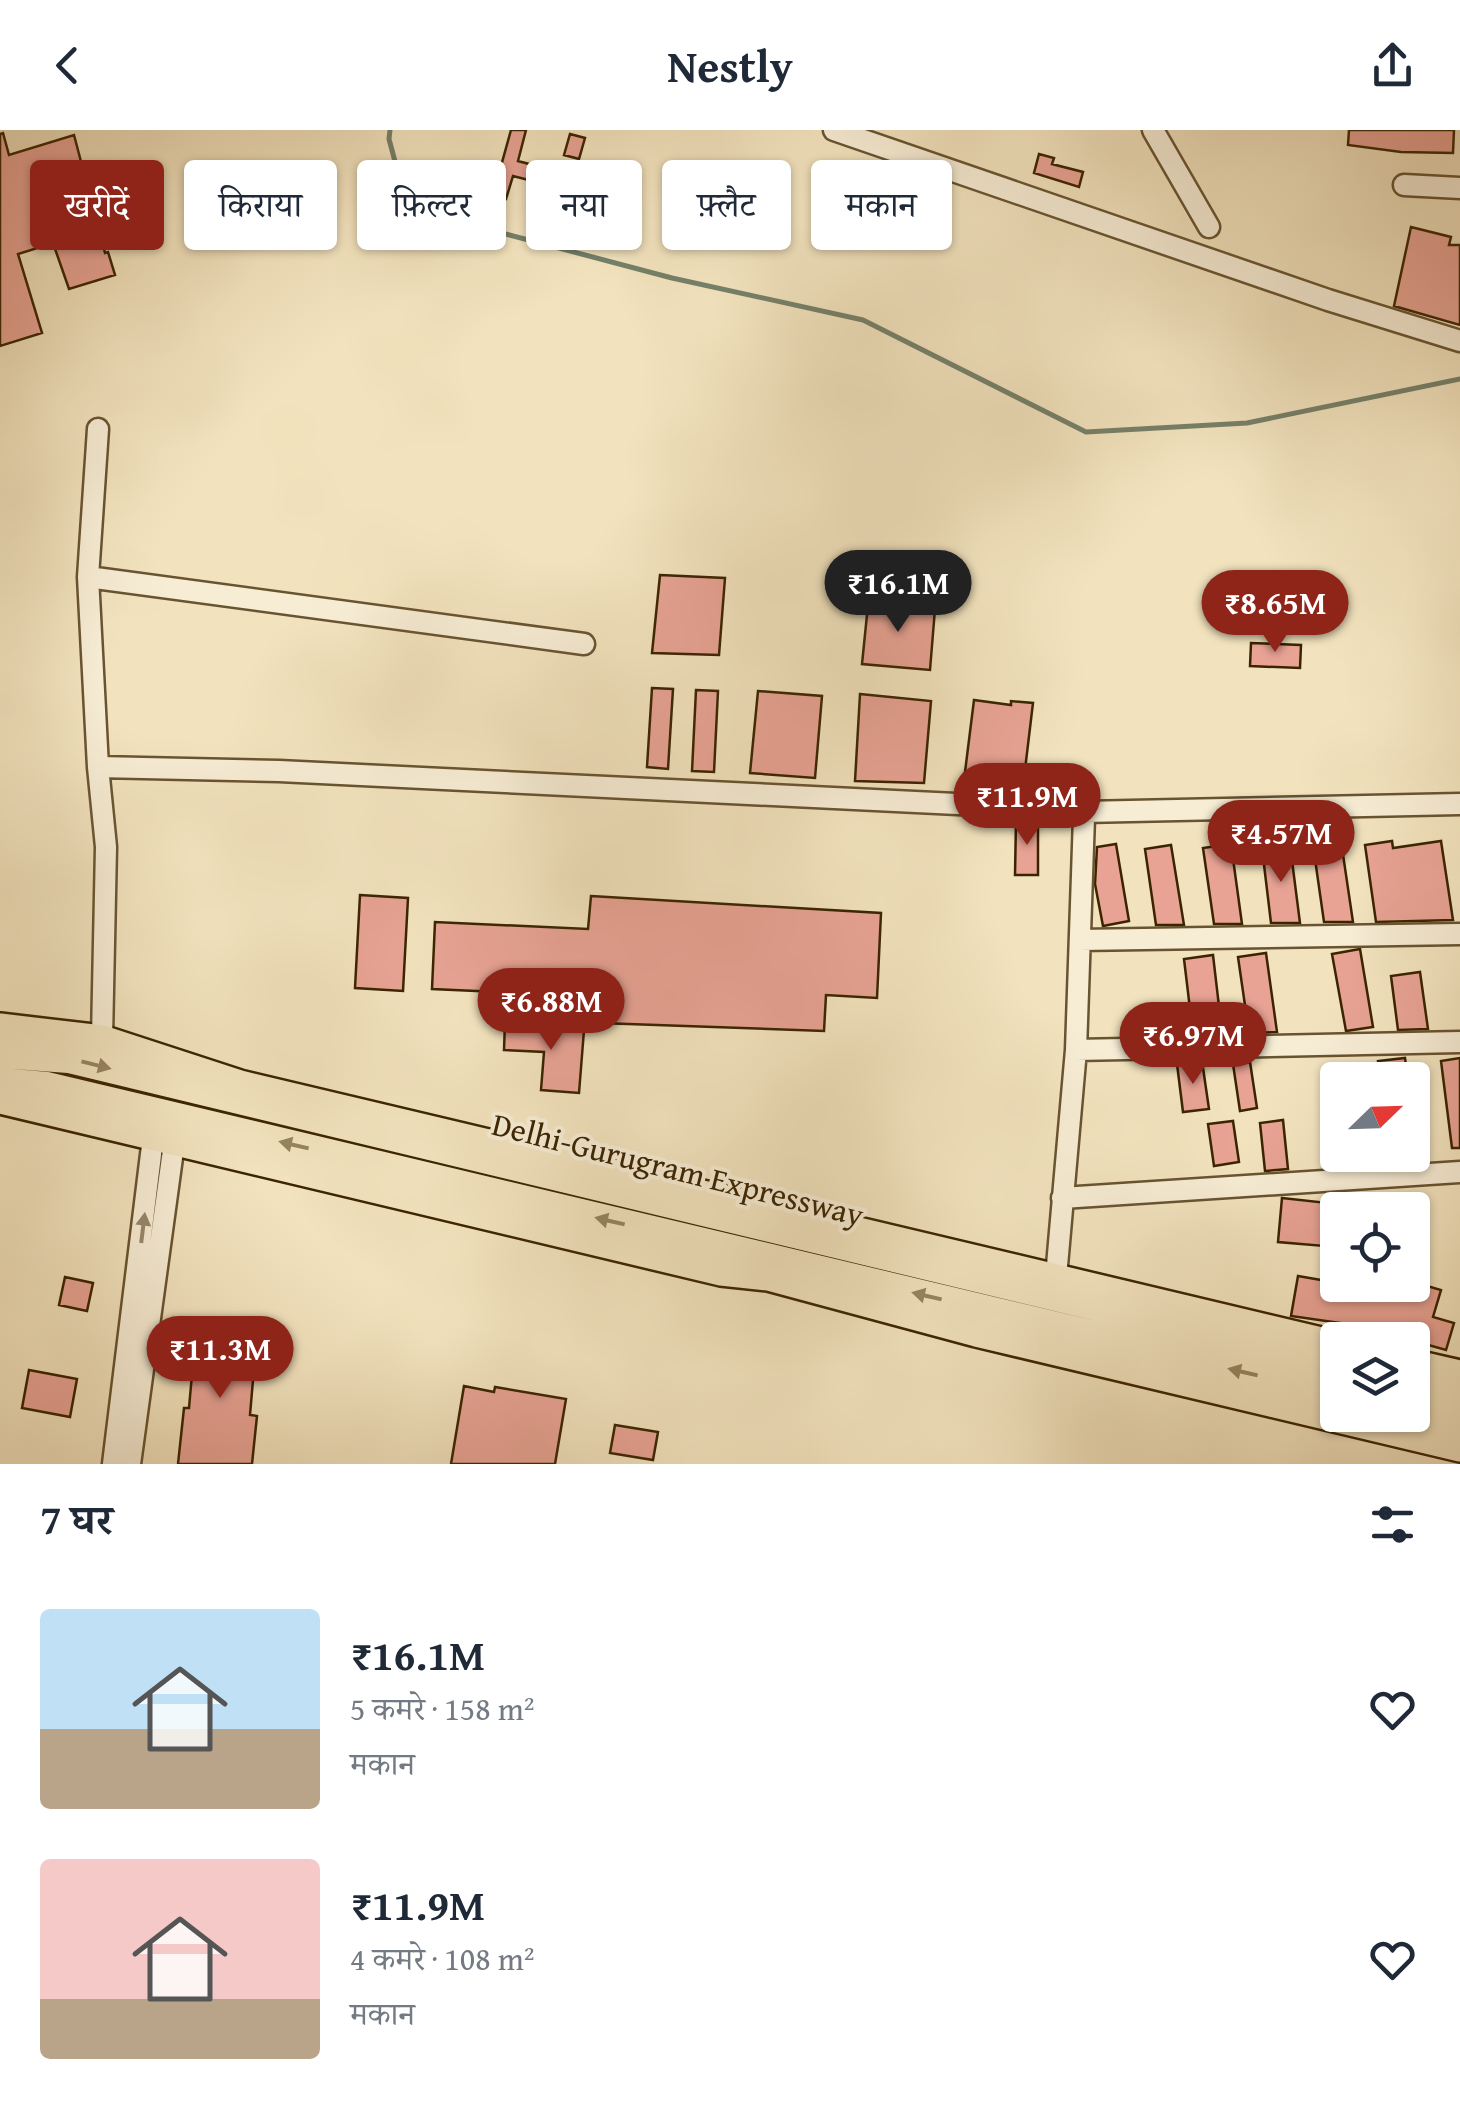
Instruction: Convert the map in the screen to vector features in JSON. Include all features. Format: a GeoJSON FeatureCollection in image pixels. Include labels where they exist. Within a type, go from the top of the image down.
{"type":"FeatureCollection","features":[{"type":"Feature","properties":{"kind":"highway","name":"Delhi-Gurugram Expressway"},"geometry":{"type":"LineString","coordinates":[[0,1053],[68,1058],[1320,1360]]}},
{"type":"Feature","properties":{"kind":"highway","name":"Delhi-Gurugram Expressway"},"geometry":{"type":"LineString","coordinates":[[0,1083],[47,1086],[1320,1390]]}},
{"type":"Feature","properties":{"kind":"highway"},"geometry":{"type":"LineString","coordinates":[[1430,1386],[1460,1394]]}},
{"type":"Feature","properties":{"kind":"highway"},"geometry":{"type":"LineString","coordinates":[[1430,1416],[1460,1424]]}},
{"type":"Feature","properties":{"kind":"main road"},"geometry":{"type":"LineString","coordinates":[[0,1026],[102,1038],[240,1083],[1320,1340]]}},
{"type":"Feature","properties":{"kind":"main road"},"geometry":{"type":"LineString","coordinates":[[0,1101],[721,1273],[768,1278],[976,1334],[1460,1449]]}},
{"type":"Feature","properties":{"kind":"main road"},"geometry":{"type":"LineString","coordinates":[[1430,1366],[1460,1373]]}},
{"type":"Feature","properties":{"kind":"street"},"geometry":{"type":"LineString","coordinates":[[834,130],[1328,300],[1460,341]]}},
{"type":"Feature","properties":{"kind":"street"},"geometry":{"type":"LineString","coordinates":[[1154,130],[1209,227]]}},
{"type":"Feature","properties":{"kind":"street"},"geometry":{"type":"LineString","coordinates":[[1404,185],[1460,188]]}},
{"type":"Feature","properties":{"kind":"street"},"geometry":{"type":"LineString","coordinates":[[98,430],[88,577],[106,847],[102,1038]]}},
{"type":"Feature","properties":{"kind":"street"},"geometry":{"type":"LineString","coordinates":[[88,577],[584,644]]}},
{"type":"Feature","properties":{"kind":"street"},"geometry":{"type":"LineString","coordinates":[[98,767],[1077,808],[1082,812],[1460,804]]}},
{"type":"Feature","properties":{"kind":"street"},"geometry":{"type":"LineString","coordinates":[[1056,1277],[1076,1050],[1082,812]]}},
{"type":"Feature","properties":{"kind":"street"},"geometry":{"type":"LineString","coordinates":[[1080,940],[1460,934]]}},
{"type":"Feature","properties":{"kind":"street"},"geometry":{"type":"LineString","coordinates":[[1076,1050],[1460,1042]]}},
{"type":"Feature","properties":{"kind":"street"},"geometry":{"type":"LineString","coordinates":[[113,1464],[164,1140]]}},
{"type":"Feature","properties":{"kind":"street"},"geometry":{"type":"LineString","coordinates":[[130,1464],[164,1140]]}},
{"type":"Feature","properties":{"kind":"street"},"geometry":{"type":"LineString","coordinates":[[1062,1198],[1460,1172]]}},
{"type":"Feature","properties":{"kind":"building"},"geometry":{"type":"Polygon","coordinates":[[[511,130],[526,130],[518,161],[526,163],[526,179],[513,176],[506,199],[506,160],[503,160],[511,130]]]}},
{"type":"Feature","properties":{"kind":"building"},"geometry":{"type":"Polygon","coordinates":[[[1349,130],[1454,130],[1453,153],[1348,145],[1349,130]]]}},
{"type":"Feature","properties":{"kind":"building"},"geometry":{"type":"Polygon","coordinates":[[[3,133],[9,155],[74,135],[81,160],[30,160],[31,250],[18,254],[42,333],[0,346],[3,133]]]}},
{"type":"Feature","properties":{"kind":"building"},"geometry":{"type":"Polygon","coordinates":[[[570,134],[585,138],[579,159],[564,155],[570,134]]]}},
{"type":"Feature","properties":{"kind":"building"},"geometry":{"type":"Polygon","coordinates":[[[1039,154],[1054,158],[1052,164],[1083,172],[1079,187],[1034,173],[1039,154]]]}},
{"type":"Feature","properties":{"kind":"building"},"geometry":{"type":"Polygon","coordinates":[[[1411,227],[1451,237],[1449,245],[1460,245],[1460,325],[1394,306],[1411,227]]]}},
{"type":"Feature","properties":{"kind":"building"},"geometry":{"type":"Polygon","coordinates":[[[55,250],[108,252],[115,275],[69,289],[55,250]]]}},
{"type":"Feature","properties":{"kind":"building"},"geometry":{"type":"Polygon","coordinates":[[[660,575],[725,578],[719,655],[652,653],[660,575]]]}},
{"type":"Feature","properties":{"kind":"building"},"geometry":{"type":"Polygon","coordinates":[[[1262,593],[1322,604],[1318,625],[1258,614],[1262,593]]]}},
{"type":"Feature","properties":{"kind":"building"},"geometry":{"type":"Polygon","coordinates":[[[869,595],[895,598],[894,606],[935,609],[930,670],[862,664],[869,595]]]}},
{"type":"Feature","properties":{"kind":"building"},"geometry":{"type":"Polygon","coordinates":[[[1251,643],[1301,645],[1300,668],[1250,666],[1251,643]]]}},
{"type":"Feature","properties":{"kind":"building"},"geometry":{"type":"Polygon","coordinates":[[[652,688],[673,689],[668,769],[647,767],[652,688]]]}},
{"type":"Feature","properties":{"kind":"building"},"geometry":{"type":"Polygon","coordinates":[[[696,690],[718,691],[714,772],[692,771],[696,690]]]}},
{"type":"Feature","properties":{"kind":"building"},"geometry":{"type":"Polygon","coordinates":[[[758,691],[822,696],[815,778],[750,773],[758,691]]]}},
{"type":"Feature","properties":{"kind":"building"},"geometry":{"type":"Polygon","coordinates":[[[860,694],[931,701],[924,783],[855,781],[860,694]]]}},
{"type":"Feature","properties":{"kind":"building"},"geometry":{"type":"Polygon","coordinates":[[[974,700],[1011,705],[1011,701],[1033,703],[1024,778],[985,773],[983,782],[964,780],[974,700]]]}},
{"type":"Feature","properties":{"kind":"building"},"geometry":{"type":"Polygon","coordinates":[[[1016,821],[1038,822],[1038,875],[1015,875],[1016,821]]]}},
{"type":"Feature","properties":{"kind":"building"},"geometry":{"type":"Polygon","coordinates":[[[1341,841],[1353,922],[1324,922],[1313,845],[1341,841]]]}},
{"type":"Feature","properties":{"kind":"building"},"geometry":{"type":"Polygon","coordinates":[[[1392,841],[1393,848],[1441,841],[1453,920],[1376,922],[1365,845],[1392,841]]]}},
{"type":"Feature","properties":{"kind":"building"},"geometry":{"type":"Polygon","coordinates":[[[1116,844],[1129,921],[1103,926],[1095,884],[1097,847],[1116,844]]]}},
{"type":"Feature","properties":{"kind":"building"},"geometry":{"type":"Polygon","coordinates":[[[1231,844],[1242,924],[1214,924],[1203,848],[1231,844]]]}},
{"type":"Feature","properties":{"kind":"building"},"geometry":{"type":"Polygon","coordinates":[[[1171,845],[1184,925],[1156,925],[1145,849],[1171,845]]]}},
{"type":"Feature","properties":{"kind":"building"},"geometry":{"type":"Polygon","coordinates":[[[1290,845],[1300,923],[1271,923],[1262,848],[1290,845]]]}},
{"type":"Feature","properties":{"kind":"building"},"geometry":{"type":"Polygon","coordinates":[[[360,895],[408,898],[403,991],[355,988],[360,895]]]}},
{"type":"Feature","properties":{"kind":"building"},"geometry":{"type":"Polygon","coordinates":[[[591,896],[881,913],[877,998],[826,995],[824,1031],[600,1023],[600,985],[568,980],[567,995],[432,989],[435,922],[588,929],[591,896]]]}},
{"type":"Feature","properties":{"kind":"building"},"geometry":{"type":"Polygon","coordinates":[[[1360,949],[1373,1027],[1346,1031],[1332,954],[1360,949]]]}},
{"type":"Feature","properties":{"kind":"building"},"geometry":{"type":"Polygon","coordinates":[[[1266,953],[1277,1032],[1249,1033],[1238,957],[1266,953]]]}},
{"type":"Feature","properties":{"kind":"building"},"geometry":{"type":"Polygon","coordinates":[[[1213,955],[1222,1032],[1193,1034],[1184,959],[1213,955]]]}},
{"type":"Feature","properties":{"kind":"building"},"geometry":{"type":"Polygon","coordinates":[[[1420,972],[1428,1029],[1398,1030],[1391,976],[1420,972]]]}},
{"type":"Feature","properties":{"kind":"building"},"geometry":{"type":"Polygon","coordinates":[[[505,1022],[584,1030],[579,1093],[541,1090],[544,1052],[504,1050],[505,1022]]]}},
{"type":"Feature","properties":{"kind":"building"},"geometry":{"type":"Polygon","coordinates":[[[1405,1058],[1406,1062],[1378,1062],[1405,1058]]]}},
{"type":"Feature","properties":{"kind":"building"},"geometry":{"type":"Polygon","coordinates":[[[1460,1058],[1460,1148],[1452,1148],[1441,1061],[1460,1058]]]}},
{"type":"Feature","properties":{"kind":"building"},"geometry":{"type":"Polygon","coordinates":[[[1202,1061],[1209,1109],[1183,1112],[1177,1064],[1202,1061]]]}},
{"type":"Feature","properties":{"kind":"building"},"geometry":{"type":"Polygon","coordinates":[[[1250,1062],[1257,1108],[1240,1111],[1233,1064],[1250,1062]]]}},
{"type":"Feature","properties":{"kind":"building"},"geometry":{"type":"Polygon","coordinates":[[[1283,1120],[1288,1169],[1265,1171],[1260,1123],[1283,1120]]]}},
{"type":"Feature","properties":{"kind":"building"},"geometry":{"type":"Polygon","coordinates":[[[1233,1121],[1239,1162],[1214,1166],[1208,1124],[1233,1121]]]}},
{"type":"Feature","properties":{"kind":"building"},"geometry":{"type":"Polygon","coordinates":[[[1282,1198],[1320,1202],[1320,1246],[1278,1242],[1282,1198]]]}},
{"type":"Feature","properties":{"kind":"building"},"geometry":{"type":"Polygon","coordinates":[[[1298,1276],[1320,1280],[1320,1302],[1430,1302],[1430,1287],[1441,1290],[1433,1317],[1454,1323],[1446,1350],[1430,1345],[1430,1322],[1333,1322],[1291,1316],[1298,1276]]]}},
{"type":"Feature","properties":{"kind":"building"},"geometry":{"type":"Polygon","coordinates":[[[65,1277],[93,1283],[87,1311],[59,1305],[65,1277]]]}},
{"type":"Feature","properties":{"kind":"building"},"geometry":{"type":"Polygon","coordinates":[[[196,1329],[257,1334],[250,1415],[257,1416],[252,1464],[178,1464],[184,1408],[189,1408],[196,1329]]]}},
{"type":"Feature","properties":{"kind":"building"},"geometry":{"type":"Polygon","coordinates":[[[29,1370],[77,1379],[70,1417],[22,1408],[29,1370]]]}},
{"type":"Feature","properties":{"kind":"building"},"geometry":{"type":"Polygon","coordinates":[[[464,1386],[566,1399],[555,1464],[451,1464],[464,1386]]]}},
{"type":"Feature","properties":{"kind":"building"},"geometry":{"type":"Polygon","coordinates":[[[615,1425],[658,1432],[653,1460],[610,1453],[615,1425]]]}},
{"type":"Feature","properties":{"kind":"waterway"},"geometry":{"type":"LineString","coordinates":[[390,130],[405,199],[434,215],[672,278],[863,320],[1086,432],[1247,423],[1460,379]]}}]}
